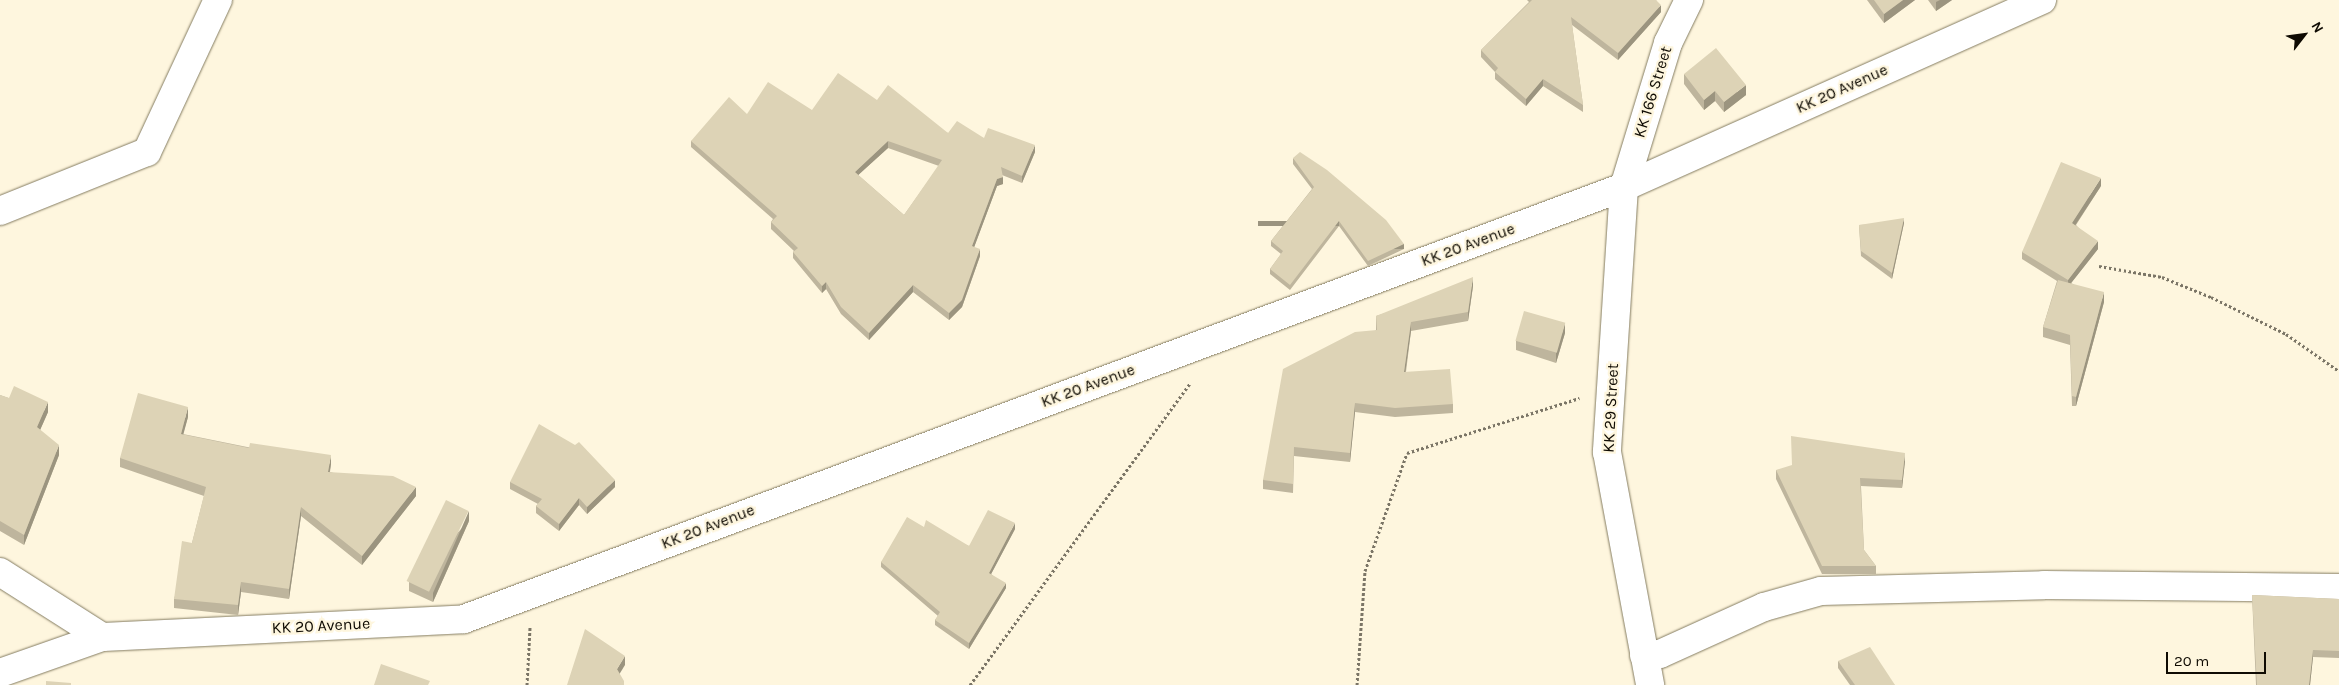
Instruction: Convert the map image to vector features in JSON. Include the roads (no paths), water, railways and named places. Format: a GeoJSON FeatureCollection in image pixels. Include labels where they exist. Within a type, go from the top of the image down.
{"type":"FeatureCollection","features":[{"type":"Feature","properties":{"kind":"street"},"geometry":{"type":"LineString","coordinates":[[0,211],[147,152],[218,0]]}},
{"type":"Feature","properties":{"kind":"street","name":"KK 166 Street"},"geometry":{"type":"LineString","coordinates":[[1624,187],[1668,43],[1690,0]]}},
{"type":"Feature","properties":{"kind":"street","name":"KK 20 Avenue"},"geometry":{"type":"LineString","coordinates":[[0,673],[102,637],[464,619],[1624,187],[2042,0]]}},
{"type":"Feature","properties":{"kind":"street","name":"KK 29 Street"},"geometry":{"type":"LineString","coordinates":[[1624,187],[1607,452],[1650,685]]}},
{"type":"Feature","properties":{"kind":"street"},"geometry":{"type":"LineString","coordinates":[[0,572],[102,637]]}},
{"type":"Feature","properties":{"kind":"street"},"geometry":{"type":"LineString","coordinates":[[1644,655],[1685,644],[1764,607],[1821,591],[2044,585],[2339,588]]}}]}
